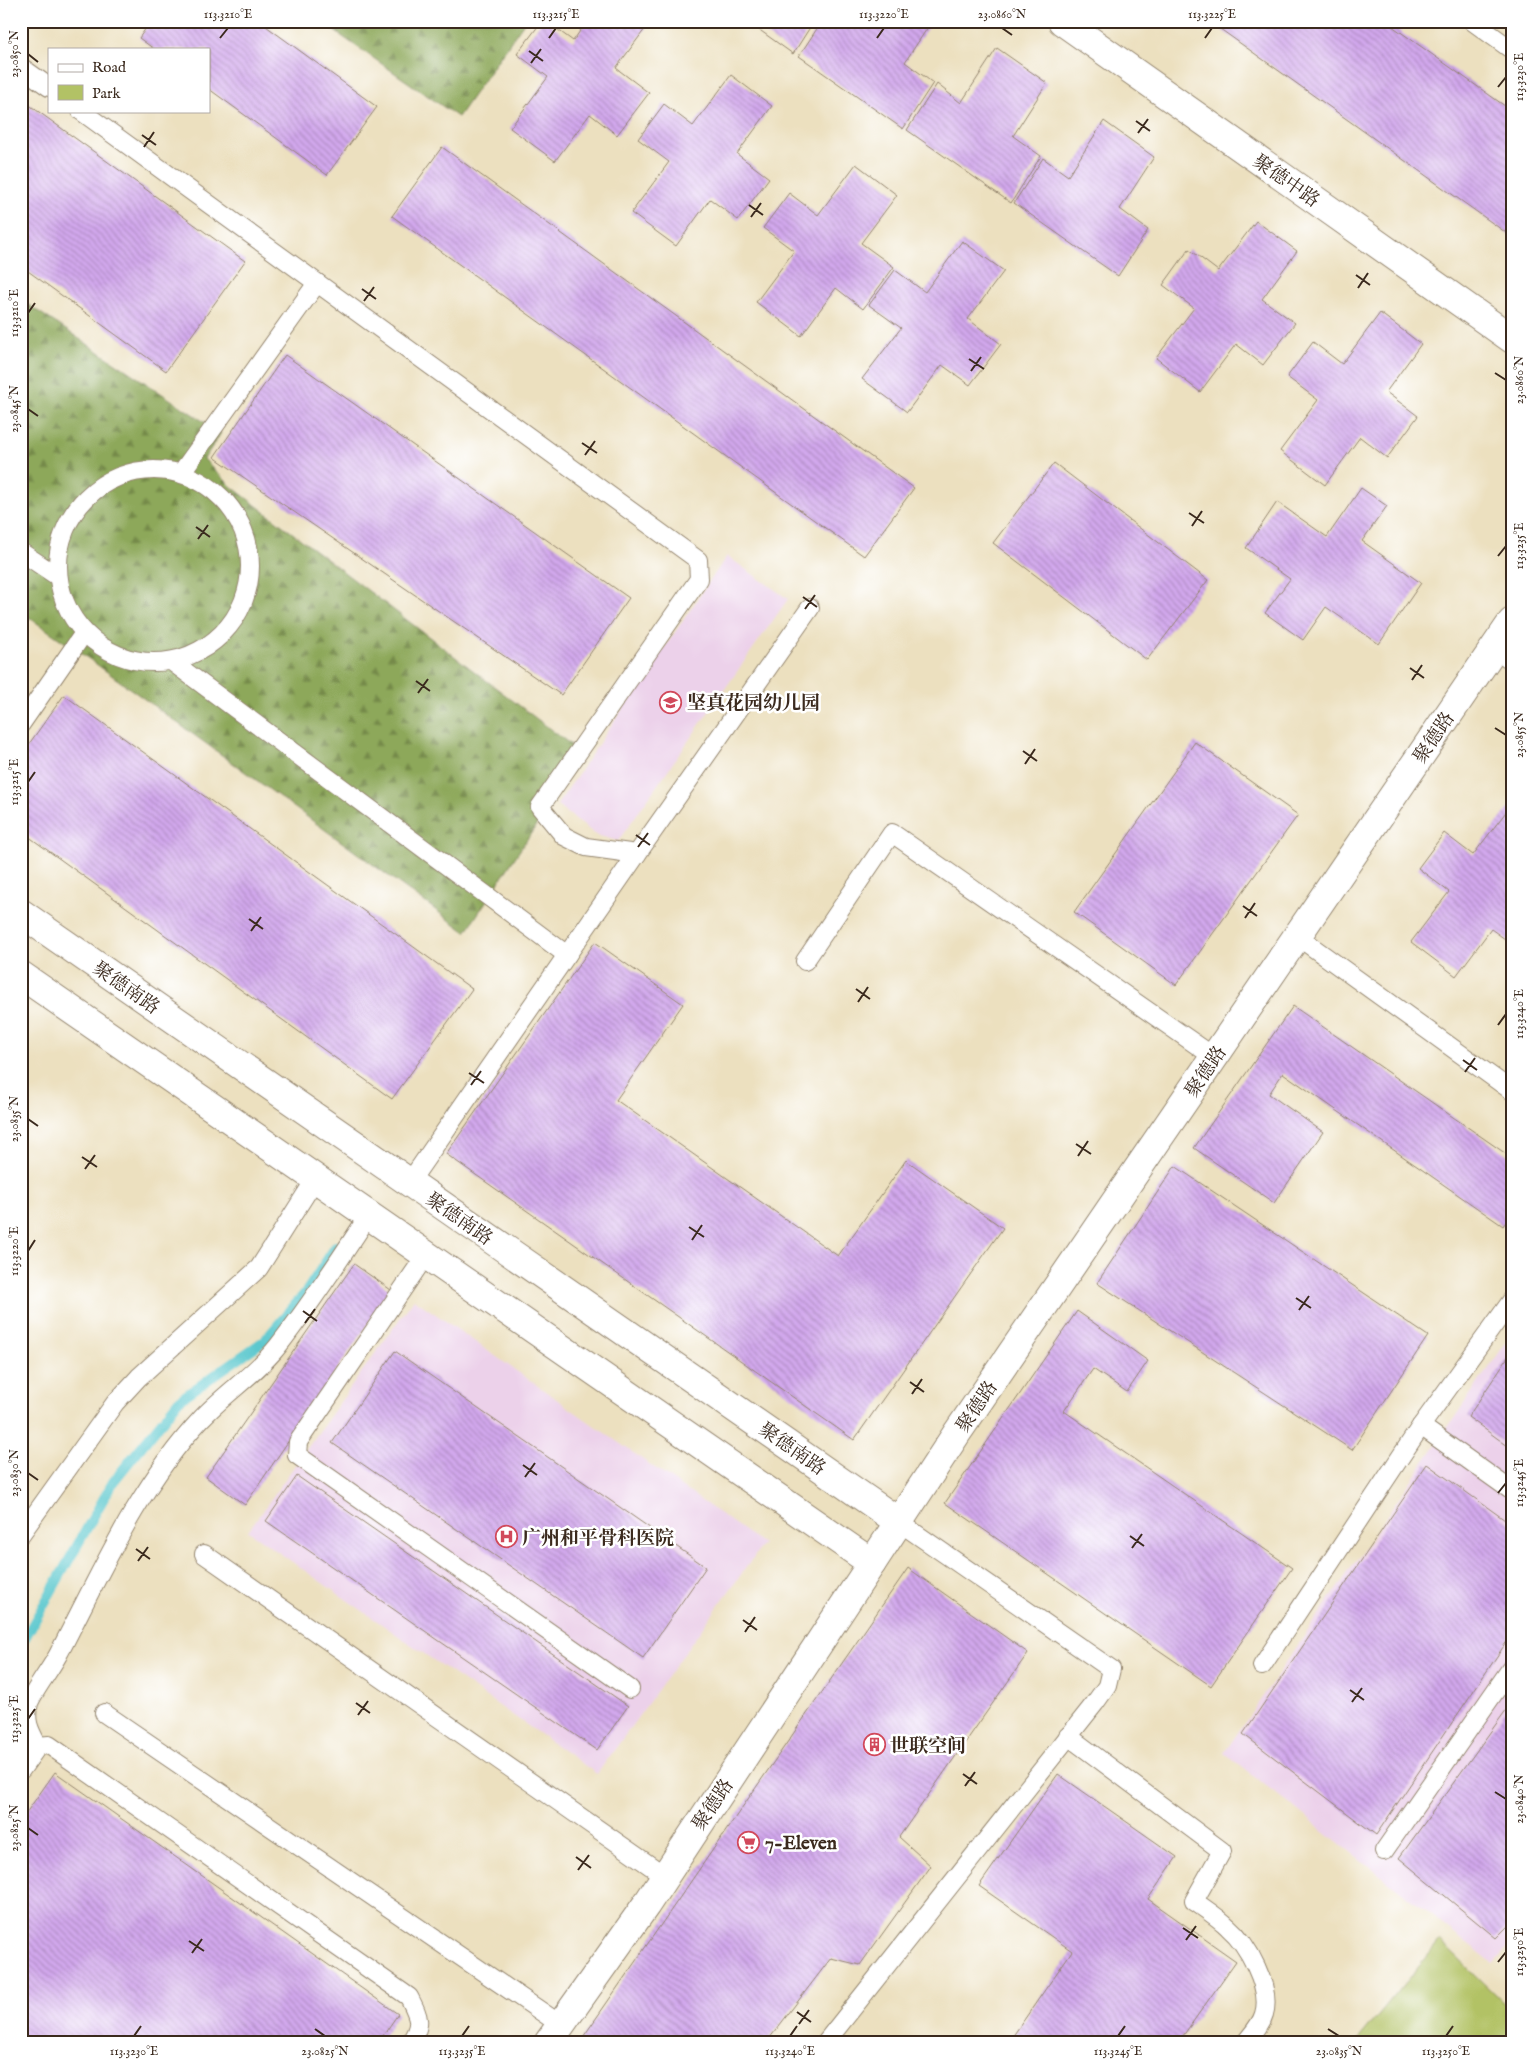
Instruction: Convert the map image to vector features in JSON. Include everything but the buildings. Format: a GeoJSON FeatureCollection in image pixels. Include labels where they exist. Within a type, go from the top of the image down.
{"type":"FeatureCollection","features":[{"type":"Feature","properties":{"kind":"street","name":"聚德中路"},"geometry":{"type":"LineString","coordinates":[[1079,26],[1512,339]]}},
{"type":"Feature","properties":{"kind":"street","name":"聚德路"},"geometry":{"type":"LineString","coordinates":[[554,2034],[665,1876],[963,1425],[1297,936],[1503,654],[1512,622]]}},
{"type":"Feature","properties":{"kind":"street","name":"聚德南路"},"geometry":{"type":"LineString","coordinates":[[21,912],[899,1522]]}},
{"type":"Feature","properties":{"kind":"street"},"geometry":{"type":"LineString","coordinates":[[21,974],[872,1562]]}},
{"type":"Feature","properties":{"kind":"lane"},"geometry":{"type":"LineString","coordinates":[[1472,21],[1512,50]]}},
{"type":"Feature","properties":{"kind":"lane"},"geometry":{"type":"LineString","coordinates":[[21,67],[48,87]]}},
{"type":"Feature","properties":{"kind":"lane"},"geometry":{"type":"LineString","coordinates":[[83,112],[698,560],[699,579],[540,807],[564,836],[586,847],[637,854]]}},
{"type":"Feature","properties":{"kind":"lane"},"geometry":{"type":"LineString","coordinates":[[181,473],[317,283]]}},
{"type":"Feature","properties":{"kind":"lane"},"geometry":{"type":"LineString","coordinates":[[150,469],[181,473],[210,487],[233,510],[247,540],[251,572],[244,603],[226,631],[201,651],[171,661],[139,662],[109,651],[84,633],[66,607],[57,576],[59,545],[71,516],[91,491],[118,476],[150,469]]}},
{"type":"Feature","properties":{"kind":"lane"},"geometry":{"type":"LineString","coordinates":[[21,552],[57,576]]}},
{"type":"Feature","properties":{"kind":"lane"},"geometry":{"type":"LineString","coordinates":[[410,1183],[637,854],[810,608]]}},
{"type":"Feature","properties":{"kind":"lane"},"geometry":{"type":"LineString","coordinates":[[21,724],[84,633]]}},
{"type":"Feature","properties":{"kind":"lane"},"geometry":{"type":"LineString","coordinates":[[171,661],[567,955]]}},
{"type":"Feature","properties":{"kind":"lane"},"geometry":{"type":"LineString","coordinates":[[804,961],[892,833],[1214,1057]]}},
{"type":"Feature","properties":{"kind":"lane"},"geometry":{"type":"LineString","coordinates":[[1297,936],[1512,1090]]}},
{"type":"Feature","properties":{"kind":"lane"},"geometry":{"type":"LineString","coordinates":[[21,1534],[115,1403],[139,1377],[258,1268],[316,1178]]}},
{"type":"Feature","properties":{"kind":"lane"},"geometry":{"type":"LineString","coordinates":[[38,1746],[27,1722],[30,1702],[56,1660],[129,1516],[154,1477],[202,1418],[244,1381],[277,1347],[323,1286],[369,1215]]}},
{"type":"Feature","properties":{"kind":"lane"},"geometry":{"type":"LineString","coordinates":[[426,1254],[298,1442],[297,1455],[630,1689]]}},
{"type":"Feature","properties":{"kind":"lane"},"geometry":{"type":"LineString","coordinates":[[1262,1666],[1421,1426],[1512,1300]]}},
{"type":"Feature","properties":{"kind":"lane"},"geometry":{"type":"LineString","coordinates":[[1421,1426],[1512,1492]]}},
{"type":"Feature","properties":{"kind":"lane"},"geometry":{"type":"LineString","coordinates":[[825,2043],[1107,1686],[1111,1670],[899,1522]]}},
{"type":"Feature","properties":{"kind":"lane"},"geometry":{"type":"LineString","coordinates":[[204,1554],[665,1876]]}},
{"type":"Feature","properties":{"kind":"lane"},"geometry":{"type":"LineString","coordinates":[[1384,1851],[1512,1667]]}},
{"type":"Feature","properties":{"kind":"lane"},"geometry":{"type":"LineString","coordinates":[[104,1713],[554,2034]]}},
{"type":"Feature","properties":{"kind":"lane"},"geometry":{"type":"LineString","coordinates":[[1068,1736],[1222,1851],[1194,1901],[1229,1927],[1244,1946],[1264,1988],[1264,2013],[1260,2024],[1245,2043]]}},
{"type":"Feature","properties":{"kind":"lane"},"geometry":{"type":"LineString","coordinates":[[21,1770],[38,1746],[49,1745],[409,1997],[418,2016],[418,2031],[410,2043]]}},
{"type":"Feature","properties":{"kind":"shaded area","name":"坚真花园幼儿园"},"geometry":{"type":"Polygon","coordinates":[[[727,556],[788,599],[618,841],[596,835],[557,805],[727,556]]]}},
{"type":"Feature","properties":{"kind":"shaded area","name":"广州和平骨科医院"},"geometry":{"type":"Polygon","coordinates":[[[414,1299],[763,1544],[597,1774],[248,1531],[414,1299]]]}},
{"type":"Feature","properties":{"kind":"shaded area"},"geometry":{"type":"Polygon","coordinates":[[[1512,1334],[1512,1942],[1493,1963],[1224,1753],[1512,1334]]]}},
{"type":"Feature","properties":{"kind":"green space"},"geometry":{"type":"Polygon","coordinates":[[[320,21],[525,21],[458,117],[320,21]]]}},
{"type":"Feature","properties":{"kind":"green space"},"geometry":{"type":"Polygon","coordinates":[[[21,300],[221,433],[204,459],[232,487],[583,754],[466,932],[92,661],[21,612],[21,300]]]}},
{"type":"Feature","properties":{"kind":"green space"},"geometry":{"type":"Polygon","coordinates":[[[1440,1941],[1512,2011],[1512,2043],[1356,2043],[1440,1941]]]}},
{"type":"Feature","properties":{"kind":"waterway"},"geometry":{"type":"LineString","coordinates":[[21,1645],[113,1482],[179,1400],[265,1340],[306,1292],[336,1246]]}},
{"type":"Feature","properties":{"kind":"place","name":"坚真花园幼儿园"},"geometry":{"type":"Point","coordinates":[671,702]}},
{"type":"Feature","properties":{"kind":"place","name":"广州和平骨科医院"},"geometry":{"type":"Point","coordinates":[506,1537]}},
{"type":"Feature","properties":{"kind":"place","name":"世联空间"},"geometry":{"type":"Point","coordinates":[874,1745]}},
{"type":"Feature","properties":{"kind":"place","name":"7-Eleven"},"geometry":{"type":"Point","coordinates":[749,1842]}}]}
